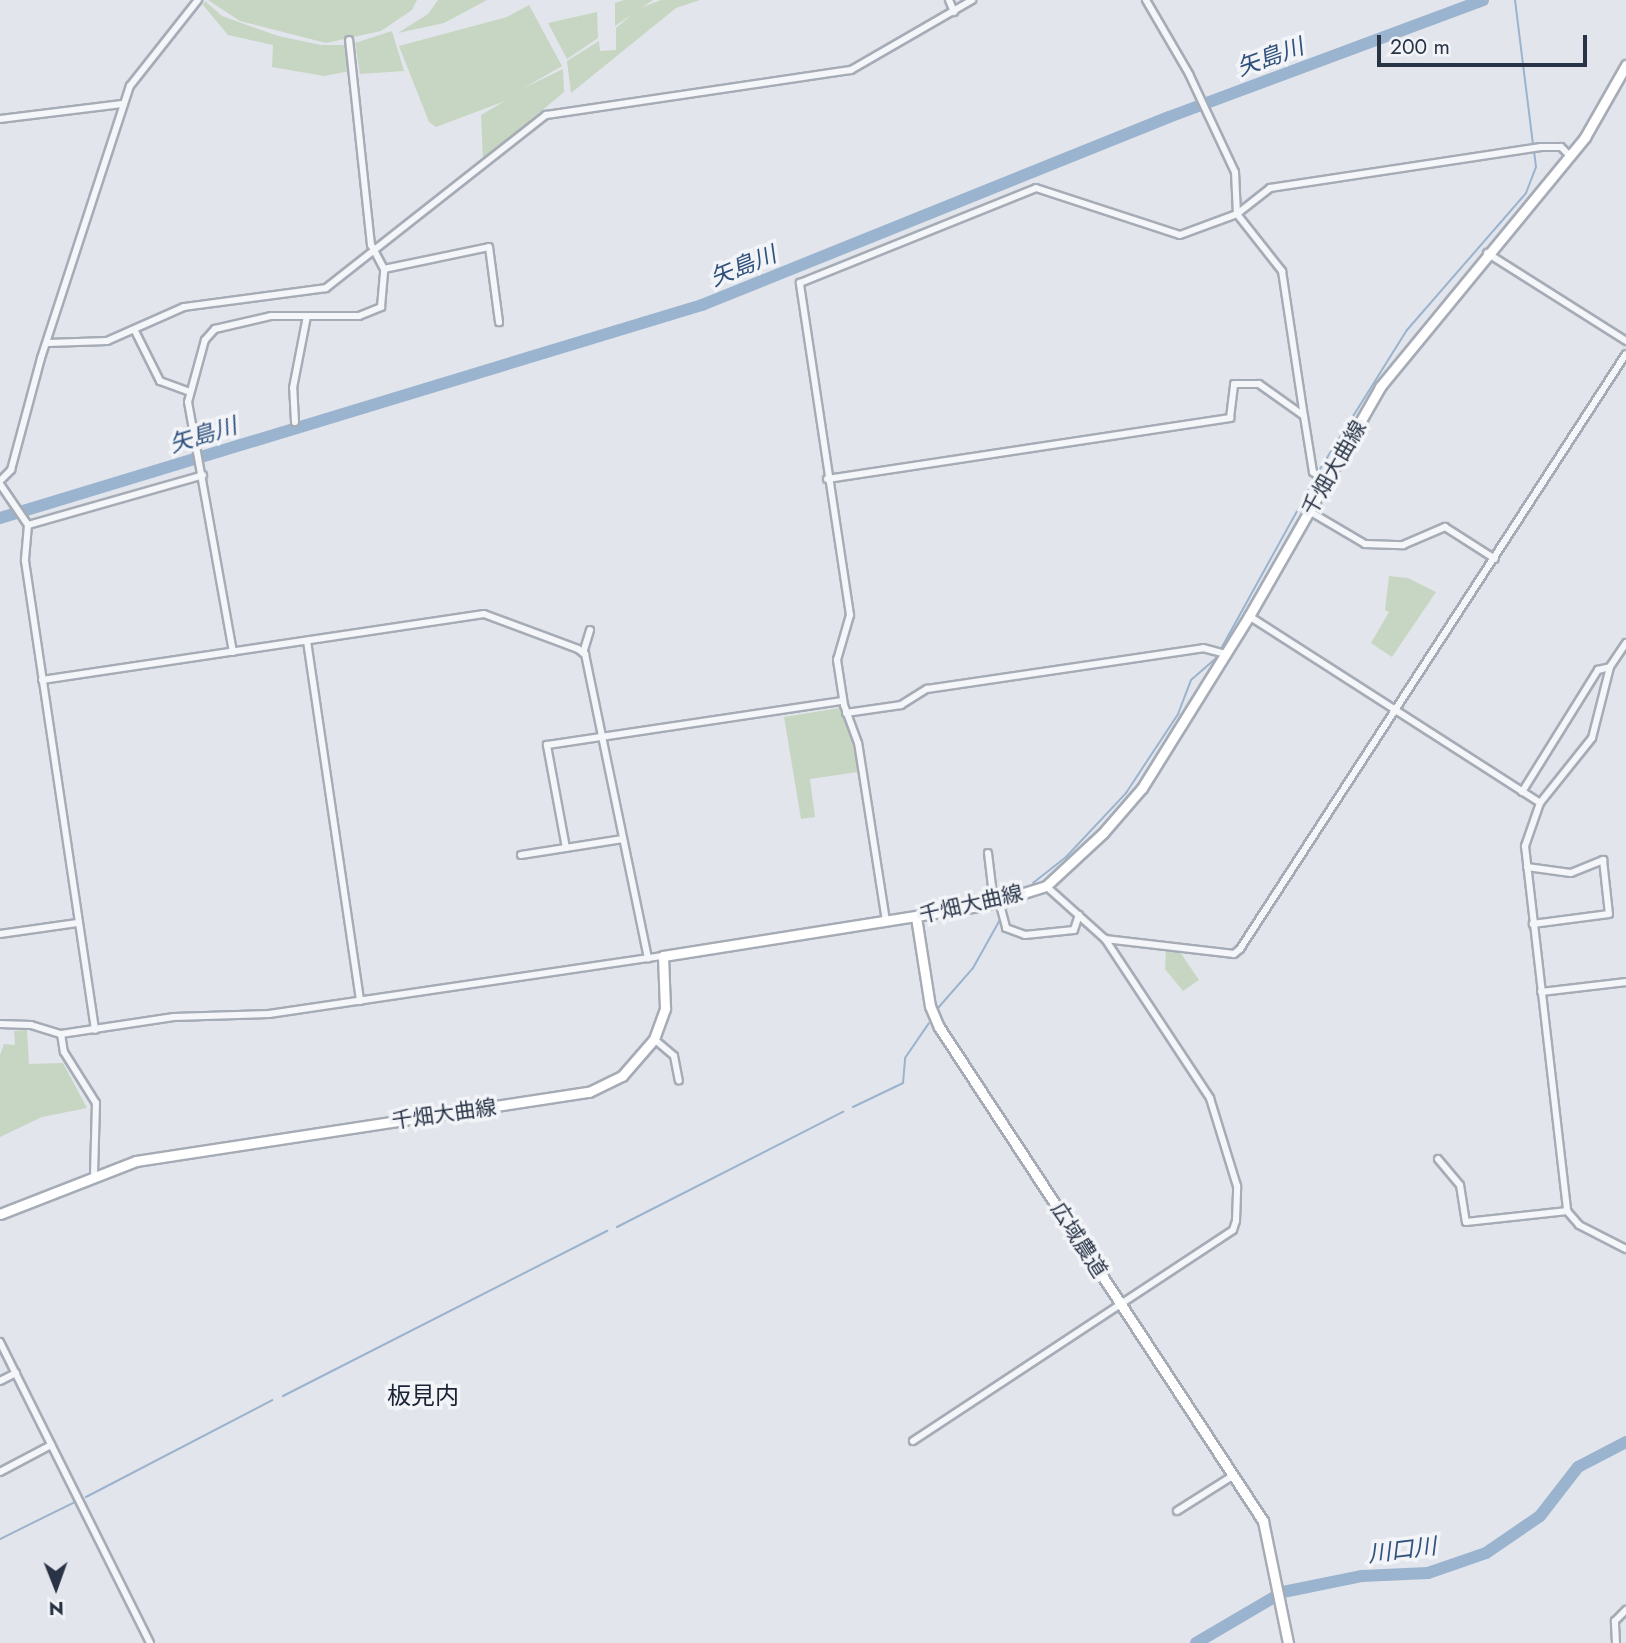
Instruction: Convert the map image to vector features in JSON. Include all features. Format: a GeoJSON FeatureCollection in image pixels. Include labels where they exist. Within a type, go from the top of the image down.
{"type":"FeatureCollection","features":[{"type":"Feature","properties":{"kind":"main road","name":"千畑大曲線"},"geometry":{"type":"LineString","coordinates":[[0,1214],[94,1173],[136,1161],[589,1092],[622,1076],[654,1039],[665,1008],[663,956],[998,905],[1046,886],[1103,833],[1142,788],[1249,616],[1380,387],[1597,121],[1626,65]]}},
{"type":"Feature","properties":{"kind":"main road","name":"広域農道"},"geometry":{"type":"LineString","coordinates":[[916,917],[930,1006],[939,1027],[1263,1521],[1288,1643]]}},
{"type":"Feature","properties":{"kind":"street"},"geometry":{"type":"LineString","coordinates":[[95,1030],[25,561],[27,523],[0,483],[11,470],[123,104],[141,67],[198,0]]}},
{"type":"Feature","properties":{"kind":"street"},"geometry":{"type":"LineString","coordinates":[[949,0],[954,12]]}},
{"type":"Feature","properties":{"kind":"street"},"geometry":{"type":"LineString","coordinates":[[48,343],[107,341],[135,331],[166,312],[184,307],[326,288],[546,115],[851,70],[972,0]]}},
{"type":"Feature","properties":{"kind":"street"},"geometry":{"type":"LineString","coordinates":[[1146,0],[1237,177],[1237,214],[1282,271],[1313,472],[1326,482]]}},
{"type":"Feature","properties":{"kind":"street"},"geometry":{"type":"LineString","coordinates":[[233,652],[203,475],[188,414],[190,393],[205,340],[215,328],[271,316],[374,313],[383,299],[384,269],[373,252],[349,40]]}},
{"type":"Feature","properties":{"kind":"street"},"geometry":{"type":"LineString","coordinates":[[0,119],[123,104]]}},
{"type":"Feature","properties":{"kind":"street"},"geometry":{"type":"LineString","coordinates":[[886,921],[858,743],[846,713],[837,660],[850,615],[827,479],[800,283],[1036,188],[1175,235],[1237,214],[1270,188],[1541,147],[1561,147],[1570,156]]}},
{"type":"Feature","properties":{"kind":"street"},"geometry":{"type":"LineString","coordinates":[[384,269],[489,247],[499,322]]}},
{"type":"Feature","properties":{"kind":"street"},"geometry":{"type":"LineString","coordinates":[[1487,253],[1626,341]]}},
{"type":"Feature","properties":{"kind":"street"},"geometry":{"type":"LineString","coordinates":[[295,422],[293,388],[307,316]]}},
{"type":"Feature","properties":{"kind":"street"},"geometry":{"type":"LineString","coordinates":[[135,331],[160,381],[190,393]]}},
{"type":"Feature","properties":{"kind":"street"},"geometry":{"type":"LineString","coordinates":[[1105,939],[1234,954],[1241,949],[1398,713],[1626,354]]}},
{"type":"Feature","properties":{"kind":"street"},"geometry":{"type":"LineString","coordinates":[[827,479],[1230,418],[1234,384],[1259,384],[1304,416]]}},
{"type":"Feature","properties":{"kind":"street"},"geometry":{"type":"LineString","coordinates":[[27,523],[203,475]]}},
{"type":"Feature","properties":{"kind":"street"},"geometry":{"type":"LineString","coordinates":[[1309,511],[1365,544],[1403,545],[1445,527],[1495,559]]}},
{"type":"Feature","properties":{"kind":"street"},"geometry":{"type":"LineString","coordinates":[[42,680],[484,614],[583,653]]}},
{"type":"Feature","properties":{"kind":"street"},"geometry":{"type":"LineString","coordinates":[[1249,616],[1540,803]]}},
{"type":"Feature","properties":{"kind":"street"},"geometry":{"type":"LineString","coordinates":[[590,630],[583,653],[648,959]]}},
{"type":"Feature","properties":{"kind":"street"},"geometry":{"type":"LineString","coordinates":[[307,641],[360,1001]]}},
{"type":"Feature","properties":{"kind":"street"},"geometry":{"type":"LineString","coordinates":[[1626,643],[1610,667],[1592,738],[1540,803],[1525,846],[1567,1211],[1579,1225],[1626,1249]]}},
{"type":"Feature","properties":{"kind":"street"},"geometry":{"type":"LineString","coordinates":[[846,713],[901,705],[927,689],[1203,648],[1225,654]]}},
{"type":"Feature","properties":{"kind":"street"},"geometry":{"type":"LineString","coordinates":[[1522,792],[1598,670],[1610,667]]}},
{"type":"Feature","properties":{"kind":"street"},"geometry":{"type":"LineString","coordinates":[[566,848],[547,745],[843,701]]}},
{"type":"Feature","properties":{"kind":"street"},"geometry":{"type":"LineString","coordinates":[[521,855],[623,839]]}},
{"type":"Feature","properties":{"kind":"street"},"geometry":{"type":"LineString","coordinates":[[988,853],[998,905],[1004,922],[1012,932],[1037,934],[1074,930],[1079,915]]}},
{"type":"Feature","properties":{"kind":"street"},"geometry":{"type":"LineString","coordinates":[[1527,867],[1571,873],[1603,860],[1609,914],[1533,924]]}},
{"type":"Feature","properties":{"kind":"street"},"geometry":{"type":"LineString","coordinates":[[913,1441],[1233,1230],[1237,1186],[1210,1098],[1105,939],[1046,886]]}},
{"type":"Feature","properties":{"kind":"street"},"geometry":{"type":"LineString","coordinates":[[0,934],[77,923]]}},
{"type":"Feature","properties":{"kind":"street"},"geometry":{"type":"LineString","coordinates":[[0,1024],[31,1026],[61,1034],[174,1017],[269,1014],[663,956]]}},
{"type":"Feature","properties":{"kind":"street"},"geometry":{"type":"LineString","coordinates":[[1541,992],[1626,982]]}},
{"type":"Feature","properties":{"kind":"street"},"geometry":{"type":"LineString","coordinates":[[61,1034],[64,1052],[96,1103],[94,1173]]}},
{"type":"Feature","properties":{"kind":"street"},"geometry":{"type":"LineString","coordinates":[[654,1039],[674,1056],[679,1081]]}},
{"type":"Feature","properties":{"kind":"street"},"geometry":{"type":"LineString","coordinates":[[1438,1159],[1460,1185],[1466,1222],[1567,1211]]}},
{"type":"Feature","properties":{"kind":"street"},"geometry":{"type":"LineString","coordinates":[[0,1342],[150,1643]]}},
{"type":"Feature","properties":{"kind":"street"},"geometry":{"type":"LineString","coordinates":[[0,1381],[16,1373]]}},
{"type":"Feature","properties":{"kind":"street"},"geometry":{"type":"LineString","coordinates":[[0,1472],[51,1445]]}},
{"type":"Feature","properties":{"kind":"street"},"geometry":{"type":"LineString","coordinates":[[1177,1511],[1234,1475]]}},
{"type":"Feature","properties":{"kind":"street"},"geometry":{"type":"LineString","coordinates":[[1616,1643],[1615,1621],[1626,1610]]}},
{"type":"Feature","properties":{"kind":"green space"},"geometry":{"type":"Polygon","coordinates":[[[208,0],[417,0],[412,10],[381,31],[326,43],[240,21],[208,0]]]}},
{"type":"Feature","properties":{"kind":"green space"},"geometry":{"type":"Polygon","coordinates":[[[438,0],[487,0],[444,23],[398,33],[428,14],[438,0]]]}},
{"type":"Feature","properties":{"kind":"green space"},"geometry":{"type":"Polygon","coordinates":[[[624,0],[653,0],[615,26],[615,3],[624,0]]]}},
{"type":"Feature","properties":{"kind":"green space"},"geometry":{"type":"Polygon","coordinates":[[[661,0],[700,0],[676,8],[571,93],[567,61],[599,41],[600,51],[616,50],[616,28],[638,9],[661,0]]]}},
{"type":"Feature","properties":{"kind":"green space"},"geometry":{"type":"Polygon","coordinates":[[[205,1],[222,16],[278,36],[321,45],[347,45],[350,71],[324,76],[272,67],[273,45],[228,35],[203,5],[205,1]]]}},
{"type":"Feature","properties":{"kind":"green space"},"geometry":{"type":"Polygon","coordinates":[[[529,5],[562,66],[522,89],[563,69],[564,92],[483,160],[481,115],[505,101],[436,127],[429,122],[399,46],[507,17],[529,5]]]}},
{"type":"Feature","properties":{"kind":"green space"},"geometry":{"type":"Polygon","coordinates":[[[597,12],[598,38],[567,59],[548,23],[597,12]]]}},
{"type":"Feature","properties":{"kind":"green space"},"geometry":{"type":"Polygon","coordinates":[[[392,31],[404,71],[360,74],[355,43],[392,31]]]}},
{"type":"Feature","properties":{"kind":"green space"},"geometry":{"type":"Polygon","coordinates":[[[1389,576],[1408,578],[1436,592],[1392,657],[1371,643],[1389,612],[1385,610],[1389,576]]]}},
{"type":"Feature","properties":{"kind":"green space"},"geometry":{"type":"Polygon","coordinates":[[[839,708],[854,742],[858,772],[810,779],[815,817],[801,819],[784,717],[839,708]]]}},
{"type":"Feature","properties":{"kind":"green space"},"geometry":{"type":"Polygon","coordinates":[[[1166,951],[1180,952],[1199,980],[1183,991],[1165,969],[1166,951]]]}},
{"type":"Feature","properties":{"kind":"green space"},"geometry":{"type":"Polygon","coordinates":[[[27,1030],[29,1064],[63,1063],[87,1108],[42,1117],[0,1137],[0,1055],[4,1044],[15,1045],[14,1031],[27,1030]]]}},
{"type":"Feature","properties":{"kind":"waterway","name":"矢島川"},"geometry":{"type":"LineString","coordinates":[[0,518],[702,305],[1169,117],[1483,0]]}},
{"type":"Feature","properties":{"kind":"waterway"},"geometry":{"type":"LineString","coordinates":[[1515,0],[1533,144]]}},
{"type":"Feature","properties":{"kind":"waterway"},"geometry":{"type":"LineString","coordinates":[[1320,469],[1407,330],[1526,193],[1536,167],[1534,150]]}},
{"type":"Feature","properties":{"kind":"waterway"},"geometry":{"type":"LineString","coordinates":[[1222,647],[1313,482]]}},
{"type":"Feature","properties":{"kind":"waterway"},"geometry":{"type":"LineString","coordinates":[[1033,883],[1066,857],[1126,793],[1178,714],[1191,680],[1217,657]]}},
{"type":"Feature","properties":{"kind":"waterway"},"geometry":{"type":"LineString","coordinates":[[1004,913],[1008,906],[1034,896]]}},
{"type":"Feature","properties":{"kind":"waterway"},"geometry":{"type":"LineString","coordinates":[[938,1008],[973,968],[1001,918]]}},
{"type":"Feature","properties":{"kind":"waterway"},"geometry":{"type":"LineString","coordinates":[[853,1107],[903,1083],[905,1058],[929,1023]]}},
{"type":"Feature","properties":{"kind":"waterway"},"geometry":{"type":"LineString","coordinates":[[617,1227],[843,1112]]}},
{"type":"Feature","properties":{"kind":"waterway"},"geometry":{"type":"LineString","coordinates":[[283,1396],[607,1231]]}},
{"type":"Feature","properties":{"kind":"waterway"},"geometry":{"type":"LineString","coordinates":[[86,1497],[272,1400]]}},
{"type":"Feature","properties":{"kind":"waterway","name":"川口川"},"geometry":{"type":"LineString","coordinates":[[1196,1643],[1283,1592],[1362,1576],[1428,1573],[1486,1553],[1540,1516],[1578,1467],[1626,1442]]}},
{"type":"Feature","properties":{"kind":"waterway"},"geometry":{"type":"LineString","coordinates":[[0,1539],[75,1502]]}},
{"type":"Feature","properties":{"kind":"district","name":"板見内"},"geometry":{"type":"Point","coordinates":[423,1396]}}]}
